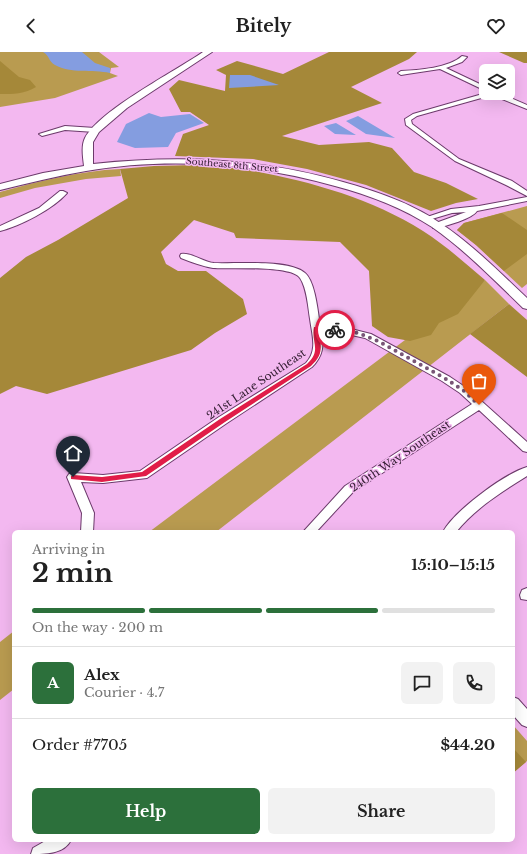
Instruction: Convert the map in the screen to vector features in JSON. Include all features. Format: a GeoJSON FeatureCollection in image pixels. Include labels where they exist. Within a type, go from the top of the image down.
{"type":"FeatureCollection","features":[{"type":"Feature","properties":{"kind":"street"},"geometry":{"type":"LineString","coordinates":[[89,167],[87,149],[89,139],[95,130],[124,107],[208,52]]}},
{"type":"Feature","properties":{"kind":"street"},"geometry":{"type":"LineString","coordinates":[[401,73],[440,67],[460,61],[464,57]]}},
{"type":"Feature","properties":{"kind":"street"},"geometry":{"type":"LineString","coordinates":[[440,67],[479,86]]}},
{"type":"Feature","properties":{"kind":"street"},"geometry":{"type":"LineString","coordinates":[[479,96],[415,115],[408,119],[409,125],[457,160],[509,183],[527,194]]}},
{"type":"Feature","properties":{"kind":"street"},"geometry":{"type":"LineString","coordinates":[[510,100],[527,107]]}},
{"type":"Feature","properties":{"kind":"street"},"geometry":{"type":"LineString","coordinates":[[42,134],[65,128],[95,130]]}},
{"type":"Feature","properties":{"kind":"street","name":"Southeast 8th Street"},"geometry":{"type":"LineString","coordinates":[[0,187],[54,173],[89,167],[173,161],[245,164],[280,169],[318,177],[369,193],[425,219],[460,244],[527,305]]}},
{"type":"Feature","properties":{"kind":"street"},"geometry":{"type":"LineString","coordinates":[[0,230],[33,215],[63,193]]}},
{"type":"Feature","properties":{"kind":"street"},"geometry":{"type":"LineString","coordinates":[[425,219],[451,211],[479,208],[527,198]]}},
{"type":"Feature","properties":{"kind":"street"},"geometry":{"type":"LineString","coordinates":[[436,226],[462,217],[479,208]]}},
{"type":"Feature","properties":{"kind":"street","name":"241st Lane Southeast"},"geometry":{"type":"LineString","coordinates":[[87,530],[88,513],[73,477],[102,479],[143,474],[223,420],[309,365],[315,359],[319,350],[306,280],[299,271],[282,268],[212,265],[184,256]]}},
{"type":"Feature","properties":{"kind":"street"},"geometry":{"type":"LineString","coordinates":[[316,328],[358,333],[378,341],[446,379],[464,391],[527,448]]}},
{"type":"Feature","properties":{"kind":"street","name":"240th Way Southeast"},"geometry":{"type":"LineString","coordinates":[[311,530],[349,489],[479,405]]}},
{"type":"Feature","properties":{"kind":"street"},"geometry":{"type":"LineString","coordinates":[[450,530],[460,516],[474,505],[504,484],[527,471]]}},
{"type":"Feature","properties":{"kind":"street"},"geometry":{"type":"LineString","coordinates":[[515,706],[527,720]]}},
{"type":"Feature","properties":{"kind":"street"},"geometry":{"type":"LineString","coordinates":[[39,854],[60,842]]}},
{"type":"Feature","properties":{"kind":"shaded area"},"geometry":{"type":"Polygon","coordinates":[[[0,52],[99,52],[119,67],[111,68],[110,73],[118,76],[55,98],[0,107],[0,52]]]}},
{"type":"Feature","properties":{"kind":"shaded area"},"geometry":{"type":"Polygon","coordinates":[[[329,52],[417,52],[409,59],[351,87],[382,103],[282,136],[319,145],[369,142],[392,148],[414,172],[446,183],[478,199],[456,203],[431,211],[366,185],[307,169],[253,159],[175,156],[183,134],[209,125],[190,112],[181,112],[169,89],[179,80],[225,91],[226,75],[216,70],[237,61],[283,74],[329,52]]]}},
{"type":"Feature","properties":{"kind":"shaded area"},"geometry":{"type":"Polygon","coordinates":[[[499,52],[527,52],[527,63],[524,63],[499,52]]]}},
{"type":"Feature","properties":{"kind":"shaded area"},"geometry":{"type":"Polygon","coordinates":[[[0,61],[19,77],[30,80],[36,87],[14,94],[0,94],[0,61]]]}},
{"type":"Feature","properties":{"kind":"shaded area"},"geometry":{"type":"Polygon","coordinates":[[[196,165],[242,169],[271,174],[316,185],[360,200],[403,219],[431,236],[485,280],[458,314],[439,323],[431,335],[410,341],[388,337],[372,326],[369,271],[340,242],[236,238],[234,233],[194,220],[161,252],[166,264],[178,271],[206,271],[243,299],[247,314],[215,333],[191,350],[47,394],[16,386],[0,394],[0,278],[26,257],[58,240],[128,198],[120,169],[154,166],[196,165]]]}},
{"type":"Feature","properties":{"kind":"shaded area"},"geometry":{"type":"Polygon","coordinates":[[[120,169],[121,176],[86,179],[35,188],[0,198],[0,192],[44,180],[74,174],[120,169]]]}},
{"type":"Feature","properties":{"kind":"shaded area"},"geometry":{"type":"Polygon","coordinates":[[[527,206],[527,284],[522,288],[476,245],[457,230],[464,223],[527,206]]]}},
{"type":"Feature","properties":{"kind":"shaded area"},"geometry":{"type":"Polygon","coordinates":[[[502,213],[527,230],[527,254],[504,271],[457,230],[464,223],[502,213]]]}},
{"type":"Feature","properties":{"kind":"shaded area"},"geometry":{"type":"Polygon","coordinates":[[[485,280],[509,304],[219,530],[152,530],[485,280]]]}},
{"type":"Feature","properties":{"kind":"shaded area"},"geometry":{"type":"Polygon","coordinates":[[[509,304],[527,320],[527,377],[470,334],[509,304]]]}},
{"type":"Feature","properties":{"kind":"shaded area"},"geometry":{"type":"Polygon","coordinates":[[[12,633],[12,691],[0,700],[0,642],[12,633]]]}},
{"type":"Feature","properties":{"kind":"shaded area"},"geometry":{"type":"Polygon","coordinates":[[[515,727],[527,741],[527,761],[515,771],[515,727]]]}},
{"type":"Feature","properties":{"kind":"shaded area"},"geometry":{"type":"Polygon","coordinates":[[[515,750],[526,762],[515,771],[515,750]]]}},
{"type":"Feature","properties":{"kind":"water"},"geometry":{"type":"Polygon","coordinates":[[[43,52],[82,52],[95,63],[110,68],[110,73],[61,68],[55,65],[43,52]]]}},
{"type":"Feature","properties":{"kind":"water"},"geometry":{"type":"Polygon","coordinates":[[[230,75],[250,75],[279,85],[229,88],[230,75]]]}},
{"type":"Feature","properties":{"kind":"water"},"geometry":{"type":"Polygon","coordinates":[[[149,113],[161,117],[190,114],[204,123],[176,133],[168,147],[135,148],[117,142],[126,124],[149,113]]]}},
{"type":"Feature","properties":{"kind":"water"},"geometry":{"type":"Polygon","coordinates":[[[358,116],[395,138],[366,134],[346,121],[358,116]]]}},
{"type":"Feature","properties":{"kind":"water"},"geometry":{"type":"Polygon","coordinates":[[[336,123],[356,135],[335,134],[324,126],[336,123]]]}},
{"type":"Feature","properties":{"kind":"way so far"},"geometry":{"type":"LineString","coordinates":[[335,330],[358,333],[378,341],[446,379],[464,391],[479,405]]}},
{"type":"Feature","properties":{"kind":"route"},"geometry":{"type":"LineString","coordinates":[[73,477],[102,479],[125,478],[143,474],[223,420],[309,365],[318,355],[319,350],[316,328],[335,330]]}}]}
